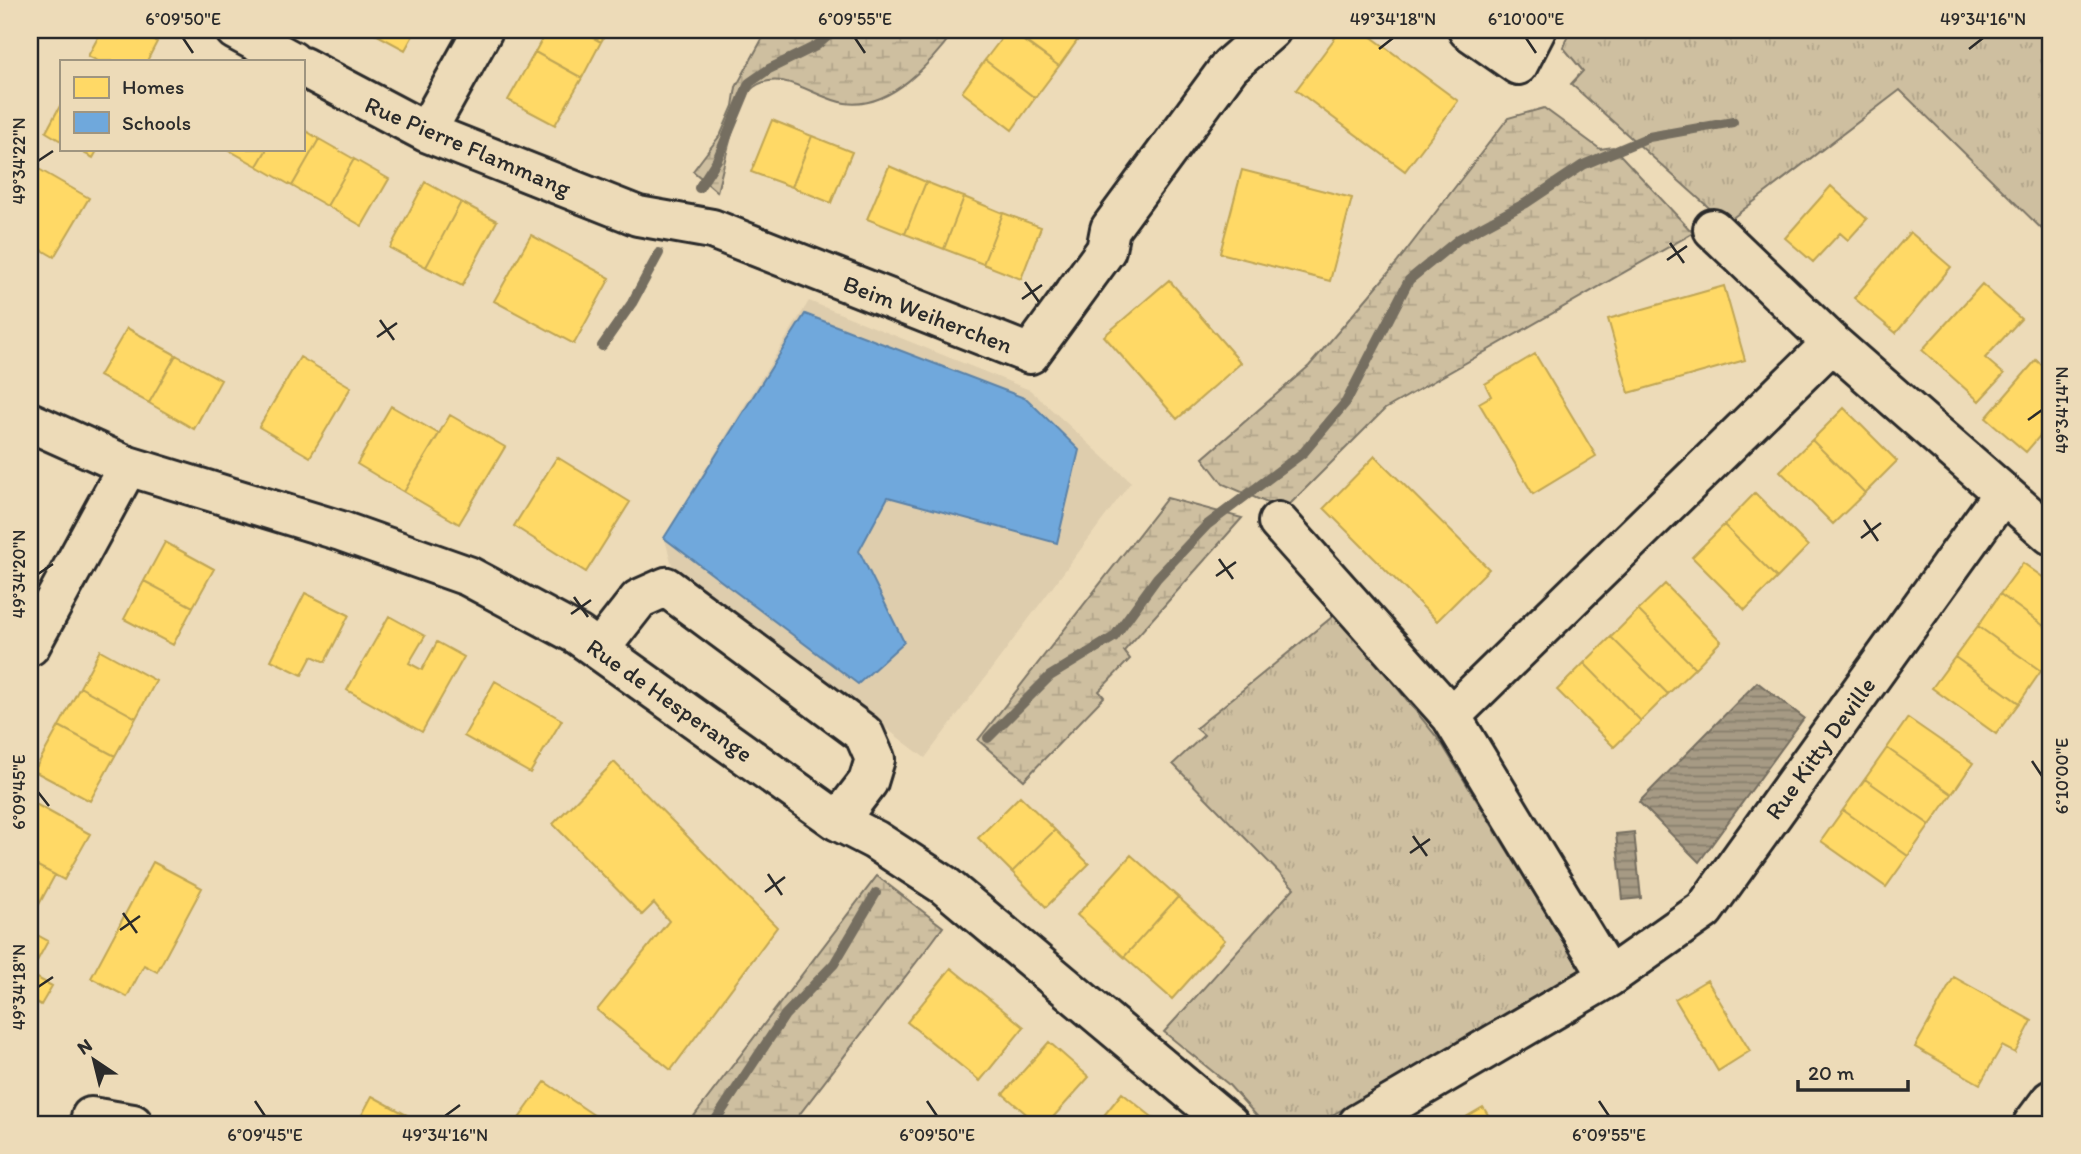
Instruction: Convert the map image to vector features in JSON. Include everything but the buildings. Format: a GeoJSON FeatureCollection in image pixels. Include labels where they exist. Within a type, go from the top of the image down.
{"type":"FeatureCollection","features":[{"type":"Feature","properties":{"kind":"street"},"geometry":{"type":"LineString","coordinates":[[235,30],[290,60]]}},
{"type":"Feature","properties":{"kind":"street"},"geometry":{"type":"LineString","coordinates":[[426,132],[483,30]]}},
{"type":"Feature","properties":{"kind":"street","name":"Beim Weiherchen"},"geometry":{"type":"LineString","coordinates":[[638,216],[712,229],[1030,354],[1106,250],[1110,229],[1230,65],[1271,30]]}},
{"type":"Feature","properties":{"kind":"street"},"geometry":{"type":"LineString","coordinates":[[1468,30],[1518,65],[1536,30]]}},
{"type":"Feature","properties":{"kind":"street","name":"Rue Pierre Flammang"},"geometry":{"type":"LineString","coordinates":[[304,68],[426,132],[638,216]]}},
{"type":"Feature","properties":{"kind":"street"},"geometry":{"type":"LineString","coordinates":[[1713,229],[1832,342],[2051,535]]}},
{"type":"Feature","properties":{"kind":"street"},"geometry":{"type":"LineString","coordinates":[[1451,716],[1832,342]]}},
{"type":"Feature","properties":{"kind":"street","name":"Rue de Hesperange"},"geometry":{"type":"LineString","coordinates":[[30,422],[128,467],[341,531],[468,576],[599,650],[838,821],[875,840],[944,885],[1229,1124]]}},
{"type":"Feature","properties":{"kind":"street"},"geometry":{"type":"LineString","coordinates":[[30,646],[128,467]]}},
{"type":"Feature","properties":{"kind":"street","name":"Rue Kitty Deville"},"geometry":{"type":"LineString","coordinates":[[1358,1124],[1609,976],[1704,910],[2003,493]]}},
{"type":"Feature","properties":{"kind":"street"},"geometry":{"type":"LineString","coordinates":[[1278,522],[1451,716],[1609,976]]}},
{"type":"Feature","properties":{"kind":"street"},"geometry":{"type":"LineString","coordinates":[[599,650],[639,600],[666,587],[864,734],[875,759],[868,782],[838,821]]}},
{"type":"Feature","properties":{"kind":"street"},"geometry":{"type":"LineString","coordinates":[[2034,1124],[2051,1100]]}},
{"type":"Feature","properties":{"kind":"street"},"geometry":{"type":"LineString","coordinates":[[91,1117],[133,1124]]}},
{"type":"Feature","properties":{"kind":"shaded area"},"geometry":{"type":"Polygon","coordinates":[[[809,301],[1030,390],[1131,482],[925,758],[672,565],[664,536],[809,301]]]}},
{"type":"Feature","properties":{"kind":"shaded area"},"geometry":{"type":"Polygon","coordinates":[[[1757,682],[1804,718],[1699,862],[1639,802],[1757,682]]]}},
{"type":"Feature","properties":{"kind":"shaded area"},"geometry":{"type":"Polygon","coordinates":[[[1634,832],[1641,898],[1623,900],[1616,834],[1634,832]]]}},
{"type":"Feature","properties":{"kind":"green space"},"geometry":{"type":"Polygon","coordinates":[[[767,30],[955,30],[922,69],[894,91],[878,99],[845,103],[776,80],[754,87],[736,120],[717,192],[693,171],[721,134],[733,106],[736,87],[767,30]]]}},
{"type":"Feature","properties":{"kind":"green space"},"geometry":{"type":"Polygon","coordinates":[[[1570,30],[2051,30],[2051,238],[1900,90],[1726,223],[1571,84],[1583,71],[1563,47],[1570,30]]]}},
{"type":"Feature","properties":{"kind":"green space"},"geometry":{"type":"Polygon","coordinates":[[[1544,108],[1600,149],[1613,147],[1693,233],[1385,409],[1284,510],[1223,484],[1203,458],[1309,366],[1396,264],[1508,118],[1544,108]]]}},
{"type":"Feature","properties":{"kind":"green space"},"geometry":{"type":"Polygon","coordinates":[[[1167,498],[1242,518],[1124,651],[1130,659],[1099,691],[1104,697],[1024,780],[978,740],[1167,498]]]}},
{"type":"Feature","properties":{"kind":"green space"},"geometry":{"type":"Polygon","coordinates":[[[1337,613],[1440,741],[1581,970],[1317,1124],[1264,1124],[1228,1084],[1164,1032],[1294,888],[1173,764],[1204,735],[1196,728],[1337,613]]]}},
{"type":"Feature","properties":{"kind":"green space"},"geometry":{"type":"Polygon","coordinates":[[[877,876],[943,927],[932,942],[792,1124],[688,1124],[877,876]]]}},
{"type":"Feature","properties":{"kind":"waterway"},"geometry":{"type":"LineString","coordinates":[[699,188],[717,160],[749,83],[769,69],[816,46],[835,30]]}},
{"type":"Feature","properties":{"kind":"waterway"},"geometry":{"type":"LineString","coordinates":[[988,738],[1050,676],[1114,637],[1157,578],[1207,525],[1304,452],[1346,402],[1409,280],[1459,239],[1526,203],[1583,165],[1649,137],[1733,122]]}},
{"type":"Feature","properties":{"kind":"waterway"},"geometry":{"type":"LineString","coordinates":[[602,346],[632,303],[659,253]]}},
{"type":"Feature","properties":{"kind":"waterway"},"geometry":{"type":"LineString","coordinates":[[713,1124],[785,1015],[834,964],[876,893]]}}]}
